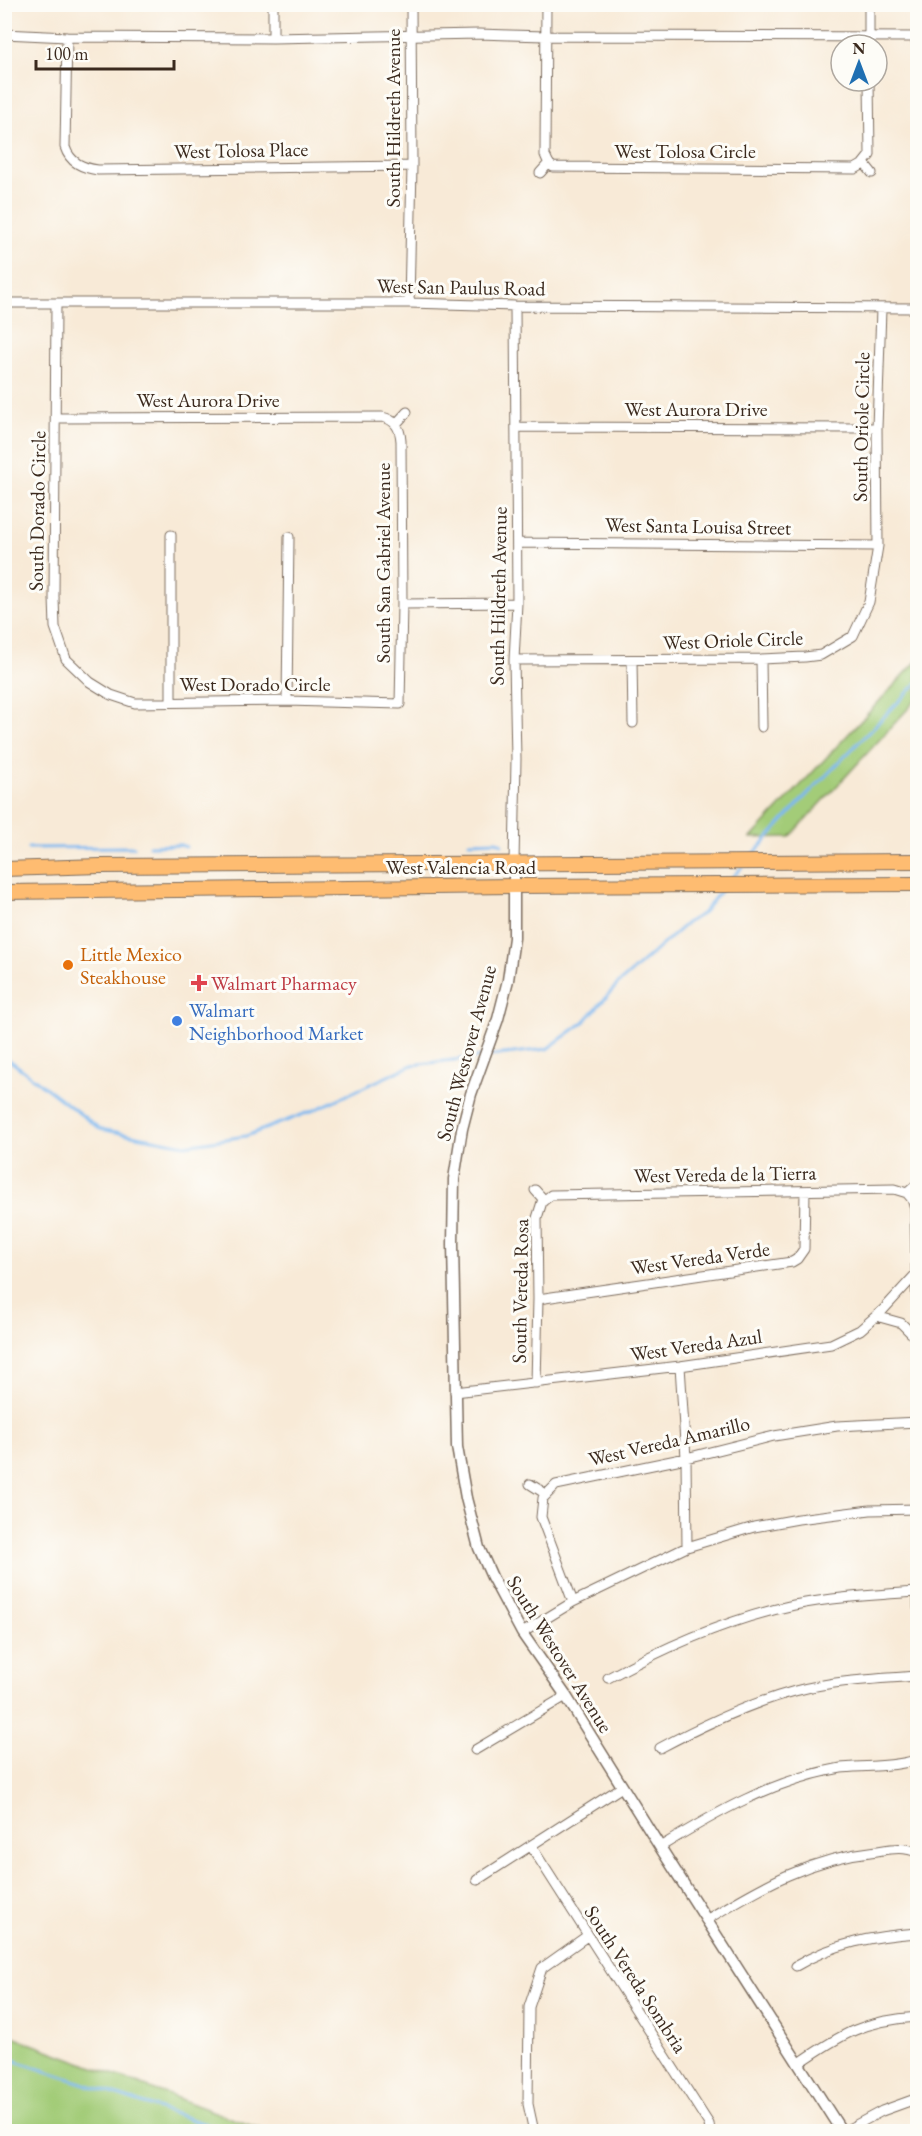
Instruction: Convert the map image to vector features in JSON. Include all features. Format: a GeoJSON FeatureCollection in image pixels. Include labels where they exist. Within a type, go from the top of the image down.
{"type":"FeatureCollection","features":[{"type":"Feature","properties":{"kind":"main road","name":"West Valencia Road"},"geometry":{"type":"LineString","coordinates":[[4,869],[212,865],[918,861]]}},
{"type":"Feature","properties":{"kind":"main road"},"geometry":{"type":"LineString","coordinates":[[209,888],[212,865]]}},
{"type":"Feature","properties":{"kind":"main road","name":"West Valencia Road"},"geometry":{"type":"LineString","coordinates":[[4,892],[209,888],[918,884]]}},
{"type":"Feature","properties":{"kind":"street"},"geometry":{"type":"LineString","coordinates":[[273,4],[273,38]]}},
{"type":"Feature","properties":{"kind":"street","name":"South Hildreth Avenue"},"geometry":{"type":"LineString","coordinates":[[409,303],[412,166],[411,4]]}},
{"type":"Feature","properties":{"kind":"street"},"geometry":{"type":"LineString","coordinates":[[540,173],[549,163],[545,155],[546,4]]}},
{"type":"Feature","properties":{"kind":"street"},"geometry":{"type":"LineString","coordinates":[[869,4],[869,33]]}},
{"type":"Feature","properties":{"kind":"street"},"geometry":{"type":"LineString","coordinates":[[4,34],[67,37],[273,38],[479,34],[829,40]]}},
{"type":"Feature","properties":{"kind":"street","name":"West Tolosa Place"},"geometry":{"type":"LineString","coordinates":[[67,37],[65,147],[72,160],[82,167],[98,170],[412,166]]}},
{"type":"Feature","properties":{"kind":"street"},"geometry":{"type":"LineString","coordinates":[[889,39],[918,37]]}},
{"type":"Feature","properties":{"kind":"street"},"geometry":{"type":"LineString","coordinates":[[869,93],[870,155],[864,163],[872,173]]}},
{"type":"Feature","properties":{"kind":"street","name":"West Tolosa Circle"},"geometry":{"type":"LineString","coordinates":[[549,163],[560,168],[850,170],[864,163]]}},
{"type":"Feature","properties":{"kind":"street","name":"West San Paulus Road"},"geometry":{"type":"LineString","coordinates":[[4,303],[409,303],[515,306],[918,308]]}},
{"type":"Feature","properties":{"kind":"street","name":"South Dorado Circle"},"geometry":{"type":"LineString","coordinates":[[56,303],[55,627],[66,659],[90,682],[111,695]]}},
{"type":"Feature","properties":{"kind":"street","name":"South Hildreth Avenue"},"geometry":{"type":"LineString","coordinates":[[514,886],[516,759],[514,660],[517,603],[515,306]]}},
{"type":"Feature","properties":{"kind":"street","name":"South Oriole Circle"},"geometry":{"type":"LineString","coordinates":[[878,546],[877,428],[880,309]]}},
{"type":"Feature","properties":{"kind":"street"},"geometry":{"type":"LineString","coordinates":[[396,424],[408,411]]}},
{"type":"Feature","properties":{"kind":"street","name":"West Aurora Drive"},"geometry":{"type":"LineString","coordinates":[[56,418],[382,417],[396,424]]}},
{"type":"Feature","properties":{"kind":"street","name":"South San Gabriel Avenue"},"geometry":{"type":"LineString","coordinates":[[396,424],[401,441],[400,704]]}},
{"type":"Feature","properties":{"kind":"street","name":"West Aurora Drive"},"geometry":{"type":"LineString","coordinates":[[516,427],[877,428]]}},
{"type":"Feature","properties":{"kind":"street"},"geometry":{"type":"LineString","coordinates":[[171,535],[171,702]]}},
{"type":"Feature","properties":{"kind":"street"},"geometry":{"type":"LineString","coordinates":[[287,701],[289,537]]}},
{"type":"Feature","properties":{"kind":"street","name":"West Santa Louisa Street"},"geometry":{"type":"LineString","coordinates":[[517,543],[878,546]]}},
{"type":"Feature","properties":{"kind":"street","name":"West Oriole Circle"},"geometry":{"type":"LineString","coordinates":[[514,660],[761,660],[821,655],[853,636],[869,602],[878,546]]}},
{"type":"Feature","properties":{"kind":"street"},"geometry":{"type":"LineString","coordinates":[[402,604],[517,603]]}},
{"type":"Feature","properties":{"kind":"street"},"geometry":{"type":"LineString","coordinates":[[632,660],[633,723]]}},
{"type":"Feature","properties":{"kind":"street"},"geometry":{"type":"LineString","coordinates":[[761,660],[762,727]]}},
{"type":"Feature","properties":{"kind":"street","name":"West Dorado Circle"},"geometry":{"type":"LineString","coordinates":[[111,695],[135,703],[287,701],[400,704]]}},
{"type":"Feature","properties":{"kind":"street","name":"South Westover Avenue"},"geometry":{"type":"LineString","coordinates":[[514,886],[514,938],[508,980],[471,1094],[462,1129],[454,1179],[457,1447],[475,1533],[492,1578],[522,1633],[566,1696],[842,2132]]}},
{"type":"Feature","properties":{"kind":"street"},"geometry":{"type":"LineString","coordinates":[[917,1184],[907,1193],[912,1198],[915,1209],[918,1399]]}},
{"type":"Feature","properties":{"kind":"street","name":"West Vereda de la Tierra"},"geometry":{"type":"LineString","coordinates":[[544,1200],[556,1194],[894,1189],[907,1193]]}},
{"type":"Feature","properties":{"kind":"street"},"geometry":{"type":"LineString","coordinates":[[535,1190],[544,1200]]}},
{"type":"Feature","properties":{"kind":"street","name":"West Vereda Verde"},"geometry":{"type":"LineString","coordinates":[[538,1299],[792,1262],[799,1258],[804,1249],[805,1191]]}},
{"type":"Feature","properties":{"kind":"street","name":"South Vereda Rosa"},"geometry":{"type":"LineString","coordinates":[[536,1383],[537,1218],[540,1205],[544,1200]]}},
{"type":"Feature","properties":{"kind":"street","name":"West Vereda Azul"},"geometry":{"type":"LineString","coordinates":[[455,1392],[680,1366],[831,1344],[860,1330],[916,1274]]}},
{"type":"Feature","properties":{"kind":"street"},"geometry":{"type":"LineString","coordinates":[[876,1316],[901,1323],[917,1339]]}},
{"type":"Feature","properties":{"kind":"street"},"geometry":{"type":"LineString","coordinates":[[680,1366],[686,1458],[687,1547]]}},
{"type":"Feature","properties":{"kind":"street","name":"West Vereda Amarillo"},"geometry":{"type":"LineString","coordinates":[[546,1494],[556,1485],[564,1482],[686,1458],[735,1444],[814,1429],[918,1422]]}},
{"type":"Feature","properties":{"kind":"street"},"geometry":{"type":"LineString","coordinates":[[530,1484],[546,1494],[541,1505],[541,1517],[573,1602]]}},
{"type":"Feature","properties":{"kind":"street"},"geometry":{"type":"LineString","coordinates":[[522,1633],[573,1602],[687,1547],[754,1527],[807,1517],[870,1510],[918,1509]]}},
{"type":"Feature","properties":{"kind":"street"},"geometry":{"type":"LineString","coordinates":[[918,1561],[918,1608]]}},
{"type":"Feature","properties":{"kind":"street"},"geometry":{"type":"LineString","coordinates":[[608,1678],[681,1641],[712,1628],[757,1615],[794,1605],[851,1596],[917,1592]]}},
{"type":"Feature","properties":{"kind":"street"},"geometry":{"type":"LineString","coordinates":[[660,1748],[711,1721],[796,1691],[841,1682],[918,1676]]}},
{"type":"Feature","properties":{"kind":"street"},"geometry":{"type":"LineString","coordinates":[[475,1750],[566,1696]]}},
{"type":"Feature","properties":{"kind":"street"},"geometry":{"type":"LineString","coordinates":[[660,1847],[716,1813],[779,1784],[841,1768],[908,1763],[918,1758]]}},
{"type":"Feature","properties":{"kind":"street"},"geometry":{"type":"LineString","coordinates":[[477,1880],[622,1787]]}},
{"type":"Feature","properties":{"kind":"street","name":"South Vereda Sombria"},"geometry":{"type":"LineString","coordinates":[[531,1846],[708,2124],[710,2132]]}},
{"type":"Feature","properties":{"kind":"street"},"geometry":{"type":"LineString","coordinates":[[706,1920],[753,1892],[809,1865],[856,1853],[879,1850],[905,1849],[918,1853]]}},
{"type":"Feature","properties":{"kind":"street"},"geometry":{"type":"LineString","coordinates":[[796,1966],[824,1951],[858,1940],[881,1935],[918,1933]]}},
{"type":"Feature","properties":{"kind":"street"},"geometry":{"type":"LineString","coordinates":[[534,2132],[528,2104],[529,2007],[542,1968],[587,1936]]}},
{"type":"Feature","properties":{"kind":"street"},"geometry":{"type":"LineString","coordinates":[[798,2064],[829,2042],[850,2031],[872,2023],[918,2017]]}},
{"type":"Feature","properties":{"kind":"street"},"geometry":{"type":"LineString","coordinates":[[842,2132],[882,2110],[918,2098]]}},
{"type":"Feature","properties":{"kind":"green space"},"geometry":{"type":"Polygon","coordinates":[[[917,661],[917,699],[790,837],[751,838],[917,661]]]}},
{"type":"Feature","properties":{"kind":"green space"},"geometry":{"type":"Polygon","coordinates":[[[5,2034],[261,2129],[259,2132],[5,2131],[5,2034]]]}},
{"type":"Feature","properties":{"kind":"waterway"},"geometry":{"type":"LineString","coordinates":[[750,858],[801,801],[918,682]]}},
{"type":"Feature","properties":{"kind":"waterway"},"geometry":{"type":"LineString","coordinates":[[469,842],[497,841],[502,844]]}},
{"type":"Feature","properties":{"kind":"waterway"},"geometry":{"type":"LineString","coordinates":[[149,846],[180,845],[186,847]]}},
{"type":"Feature","properties":{"kind":"waterway"},"geometry":{"type":"LineString","coordinates":[[28,848],[134,847]]}},
{"type":"Feature","properties":{"kind":"waterway"},"geometry":{"type":"LineString","coordinates":[[730,880],[742,867]]}},
{"type":"Feature","properties":{"kind":"waterway"},"geometry":{"type":"LineString","coordinates":[[4,1056],[100,1129],[185,1145],[246,1136],[312,1111],[412,1065],[547,1049],[584,1022],[618,984],[688,922],[702,914],[722,889]]}},
{"type":"Feature","properties":{"kind":"waterway"},"geometry":{"type":"LineString","coordinates":[[4,2057],[229,2132]]}},
{"type":"Feature","properties":{"kind":"place","name":"Little Mexico Steakhouse"},"geometry":{"type":"Point","coordinates":[68,965]}},
{"type":"Feature","properties":{"kind":"place","name":"Walmart Pharmacy"},"geometry":{"type":"Point","coordinates":[199,983]}},
{"type":"Feature","properties":{"kind":"place","name":"Walmart Neighborhood Market"},"geometry":{"type":"Point","coordinates":[177,1021]}}]}
